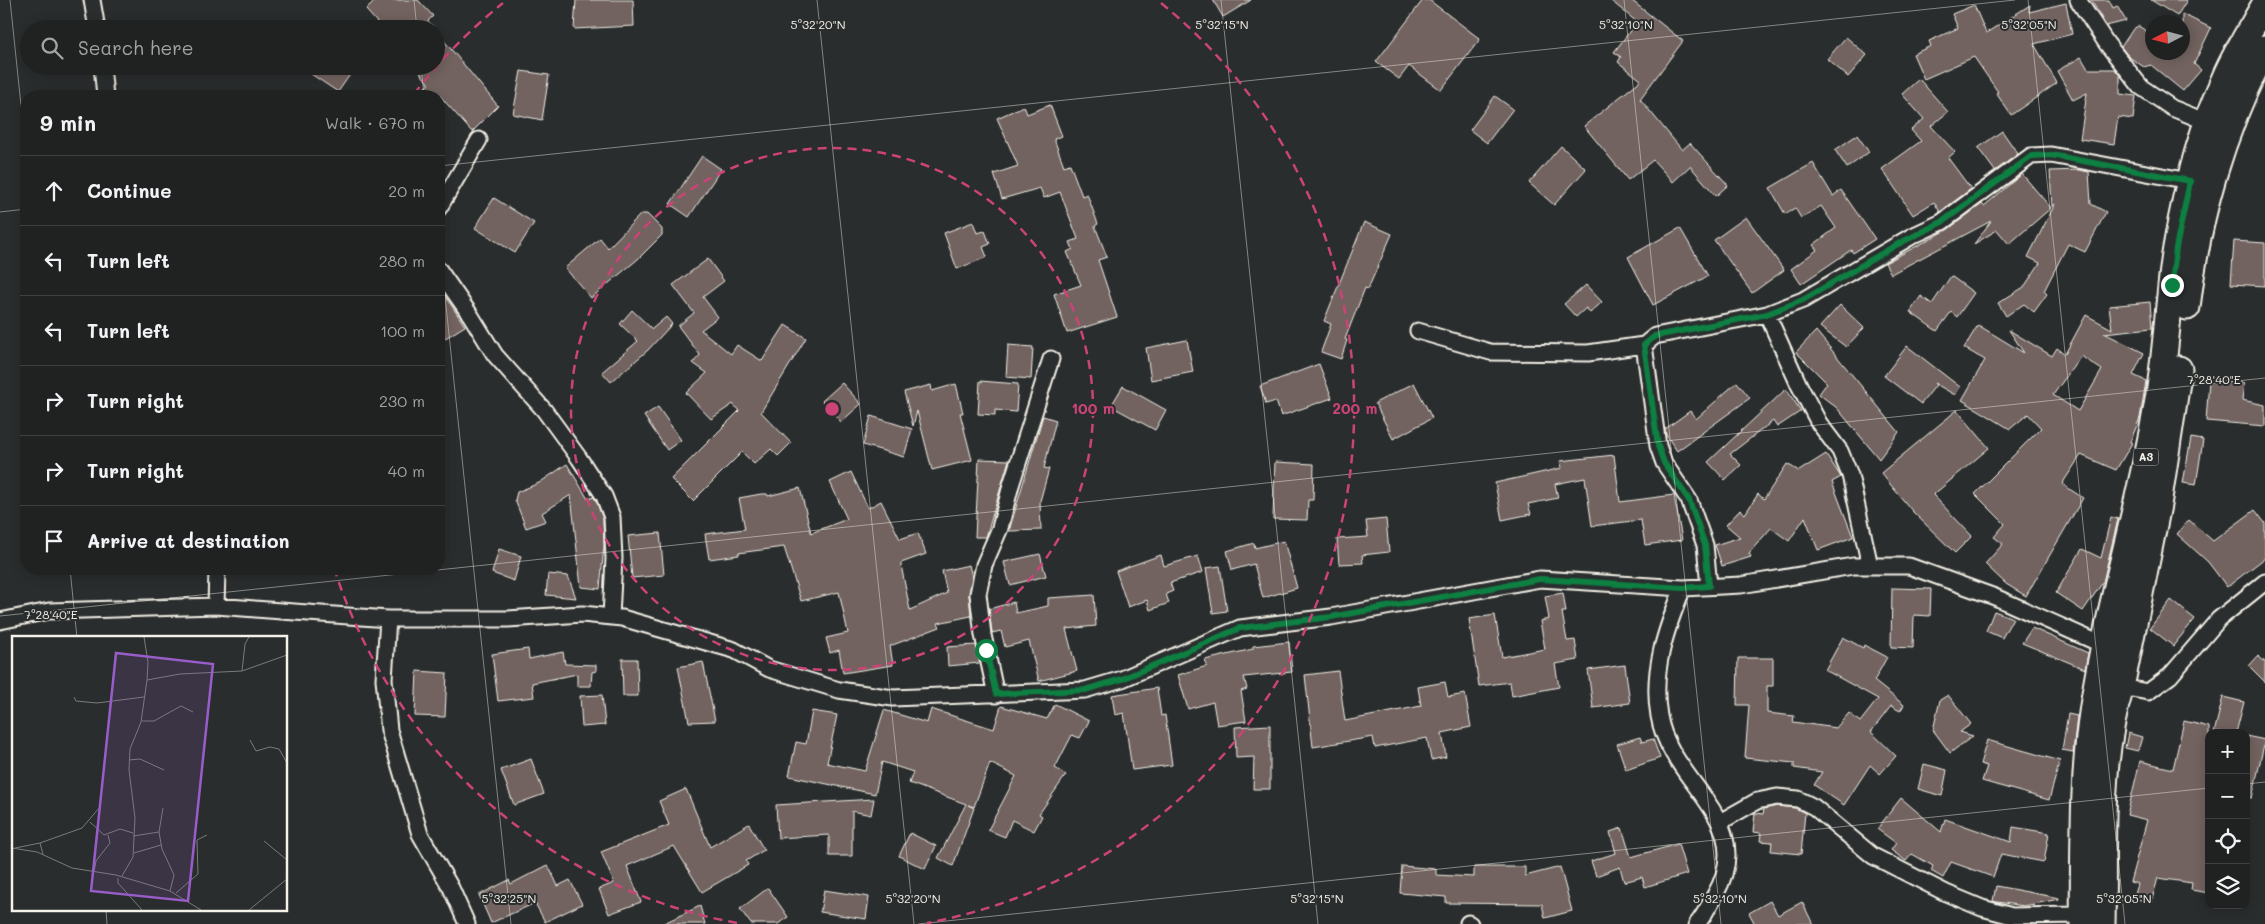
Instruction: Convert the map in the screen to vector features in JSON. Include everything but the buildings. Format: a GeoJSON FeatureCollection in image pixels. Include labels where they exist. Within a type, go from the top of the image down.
{"type":"FeatureCollection","features":[{"type":"Feature","properties":{"kind":"main road","name":"A3"},"geometry":{"type":"LineString","coordinates":[[2089,921],[2084,804],[2093,708],[2104,645],[2137,507],[2159,394],[2176,248],[2190,181],[2206,122],[2227,74],[2265,4]]}},
{"type":"Feature","properties":{"kind":"main road","name":"A3"},"geometry":{"type":"LineString","coordinates":[[2089,921],[2114,710],[2121,687],[2158,505],[2175,406],[2190,275],[2203,213],[2228,126],[2265,48]]}},
{"type":"Feature","properties":{"kind":"street"},"geometry":{"type":"LineString","coordinates":[[92,0],[95,20]]}},
{"type":"Feature","properties":{"kind":"street"},"geometry":{"type":"LineString","coordinates":[[2078,0],[2107,44],[2141,87],[2172,108],[2206,122]]}},
{"type":"Feature","properties":{"kind":"street"},"geometry":{"type":"LineString","coordinates":[[103,75],[104,90]]}},
{"type":"Feature","properties":{"kind":"street"},"geometry":{"type":"LineString","coordinates":[[445,198],[480,140]]}},
{"type":"Feature","properties":{"kind":"street"},"geometry":{"type":"LineString","coordinates":[[1418,331],[1490,352],[1588,353],[1644,345],[1655,336],[1767,314],[1803,300],[1896,245],[1942,222],[2032,156],[2051,155],[2190,181]]}},
{"type":"Feature","properties":{"kind":"street"},"geometry":{"type":"LineString","coordinates":[[445,279],[471,316],[494,355],[544,410],[604,496],[612,517],[614,558],[611,617]]}},
{"type":"Feature","properties":{"kind":"street"},"geometry":{"type":"LineString","coordinates":[[1767,314],[1799,385],[1819,423],[1844,459],[1850,475],[1870,566]]}},
{"type":"Feature","properties":{"kind":"street"},"geometry":{"type":"LineString","coordinates":[[1644,345],[1658,446],[1664,463],[1689,500],[1705,545],[1709,586]]}},
{"type":"Feature","properties":{"kind":"street"},"geometry":{"type":"LineString","coordinates":[[996,694],[983,635],[978,594],[984,565],[1000,528],[1011,484],[1051,359]]}},
{"type":"Feature","properties":{"kind":"street"},"geometry":{"type":"LineString","coordinates":[[0,621],[49,612],[216,606],[388,619],[508,619],[582,614],[622,618],[734,650],[769,669],[839,690],[893,698],[1085,690],[1122,679],[1240,628],[1331,617],[1540,579],[1683,588],[1741,585],[1853,566],[1910,566],[1995,597],[2104,645]]}},
{"type":"Feature","properties":{"kind":"street"},"geometry":{"type":"LineString","coordinates":[[216,606],[217,575]]}},
{"type":"Feature","properties":{"kind":"street"},"geometry":{"type":"LineString","coordinates":[[2121,687],[2148,692],[2170,676],[2219,619],[2265,582]]}},
{"type":"Feature","properties":{"kind":"street"},"geometry":{"type":"LineString","coordinates":[[1683,588],[1660,650],[1656,690],[1659,718],[1669,747],[1720,822],[1724,830],[1728,855],[1724,880],[1697,924]]}},
{"type":"Feature","properties":{"kind":"street"},"geometry":{"type":"LineString","coordinates":[[388,619],[384,679],[389,730],[420,834],[451,888],[467,924]]}},
{"type":"Feature","properties":{"kind":"street"},"geometry":{"type":"LineString","coordinates":[[1720,822],[1757,801],[1778,797],[1798,799],[1814,807],[1873,856],[1946,893],[1982,908],[2012,916],[2089,921]]}},
{"type":"Feature","properties":{"kind":"route"},"geometry":{"type":"LineString","coordinates":[[986,650],[996,694],[1085,690],[1122,679],[1240,628],[1331,617],[1540,579],[1683,588],[1709,586],[1705,545],[1689,500],[1664,463],[1658,446],[1644,345],[1655,336],[1767,314],[1803,300],[1912,236],[1942,222],[2032,156],[2051,155],[2190,181],[2176,248],[2172,285]]}}]}
